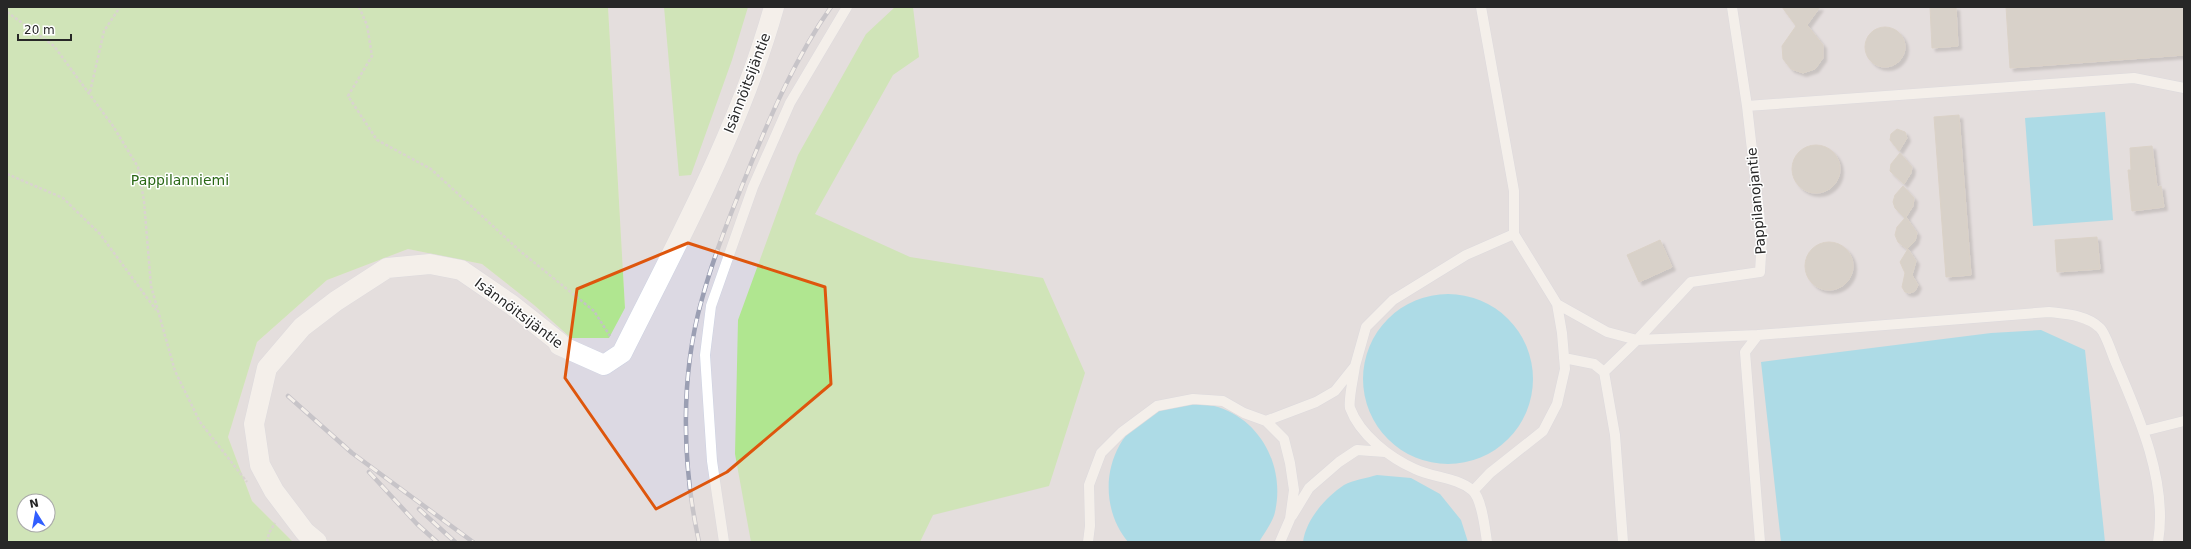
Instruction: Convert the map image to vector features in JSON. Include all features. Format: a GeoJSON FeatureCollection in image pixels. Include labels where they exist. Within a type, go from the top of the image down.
{"type":"FeatureCollection","features":[{"type":"Feature","properties":{"kind":"street","name":"Isännöitsijäntie"},"geometry":{"type":"LineString","coordinates":[[317,542],[305,532],[274,491],[260,464],[254,424],[267,368],[302,326],[336,301],[387,268],[430,264],[461,270],[512,305],[560,344],[559,345],[604,365],[622,353],[702,191],[743,98],[761,53],[774,7]]}},
{"type":"Feature","properties":{"kind":"lane"},"geometry":{"type":"LineString","coordinates":[[724,542],[712,461],[705,355],[711,306],[753,187],[790,103],[847,7]]}},
{"type":"Feature","properties":{"kind":"lane"},"geometry":{"type":"LineString","coordinates":[[1473,491],[1490,473],[1543,431],[1557,404],[1565,369],[1562,333],[1557,304],[1514,234],[1514,191],[1481,7]]}},
{"type":"Feature","properties":{"kind":"lane","name":"Pappilanojantie"},"geometry":{"type":"LineString","coordinates":[[1604,372],[1637,340],[1691,282],[1760,272],[1762,238],[1747,106],[1732,7]]}},
{"type":"Feature","properties":{"kind":"lane"},"geometry":{"type":"LineString","coordinates":[[1747,106],[2134,78],[2184,88]]}},
{"type":"Feature","properties":{"kind":"lane"},"geometry":{"type":"LineString","coordinates":[[1487,542],[1483,513],[1473,491],[1454,480],[1415,470],[1385,452],[1362,429],[1350,407],[1355,366],[1366,327],[1393,300],[1466,256],[1514,234]]}},
{"type":"Feature","properties":{"kind":"lane"},"geometry":{"type":"LineString","coordinates":[[1557,304],[1607,332],[1637,340],[1758,335],[2049,312],[2077,315],[2101,329],[2144,431],[2159,491],[2162,523],[2158,542]]}},
{"type":"Feature","properties":{"kind":"lane"},"geometry":{"type":"LineString","coordinates":[[1758,335],[1745,352],[1760,542]]}},
{"type":"Feature","properties":{"kind":"lane"},"geometry":{"type":"LineString","coordinates":[[1564,358],[1594,364],[1604,372],[1615,435],[1623,542]]}},
{"type":"Feature","properties":{"kind":"lane"},"geometry":{"type":"LineString","coordinates":[[1266,421],[1316,402],[1335,391],[1355,366]]}},
{"type":"Feature","properties":{"kind":"lane"},"geometry":{"type":"LineString","coordinates":[[1088,542],[1090,526],[1089,485],[1101,452],[1122,432],[1156,406],[1193,399],[1223,401],[1244,413],[1266,421],[1284,438],[1294,490],[1290,519]]}},
{"type":"Feature","properties":{"kind":"lane"},"geometry":{"type":"LineString","coordinates":[[2144,431],[2184,421]]}},
{"type":"Feature","properties":{"kind":"lane"},"geometry":{"type":"LineString","coordinates":[[1280,542],[1290,519],[1309,488],[1339,462],[1357,450],[1385,452]]}},
{"type":"Feature","properties":{"kind":"path"},"geometry":{"type":"LineString","coordinates":[[90,93],[104,31],[120,7]]}},
{"type":"Feature","properties":{"kind":"path"},"geometry":{"type":"LineString","coordinates":[[359,7],[367,25],[372,56],[348,96],[377,140],[431,169],[520,251],[594,311],[622,353]]}},
{"type":"Feature","properties":{"kind":"path"},"geometry":{"type":"LineString","coordinates":[[7,12],[54,46],[90,93],[138,167],[144,202],[151,286],[157,312],[175,371],[200,422],[248,483]]}},
{"type":"Feature","properties":{"kind":"path"},"geometry":{"type":"LineString","coordinates":[[7,174],[63,198],[100,234],[157,312]]}},
{"type":"Feature","properties":{"kind":"highlighted area"},"geometry":{"type":"Polygon","coordinates":[[[688,243],[825,287],[831,384],[727,472],[656,509],[565,378],[577,289],[688,243]]]}},
{"type":"Feature","properties":{"kind":"shaded area"},"geometry":{"type":"Polygon","coordinates":[[[608,7],[2184,7],[2184,542],[293,542],[252,501],[228,437],[257,342],[327,280],[408,249],[482,264],[534,305],[571,338],[625,308],[608,7]]]}},
{"type":"Feature","properties":{"kind":"green space","name":"Pappilanniemi"},"geometry":{"type":"Polygon","coordinates":[[[7,7],[608,7],[625,308],[609,338],[571,338],[534,305],[482,264],[408,249],[327,280],[257,342],[228,437],[252,501],[293,542],[7,542],[7,7]]]}},
{"type":"Feature","properties":{"kind":"green space"},"geometry":{"type":"Polygon","coordinates":[[[664,7],[748,7],[732,60],[691,175],[679,176],[664,7]]]}},
{"type":"Feature","properties":{"kind":"green space"},"geometry":{"type":"Polygon","coordinates":[[[895,7],[913,7],[919,57],[893,75],[815,214],[910,257],[1043,278],[1085,373],[1049,486],[933,515],[920,542],[751,542],[735,454],[738,320],[798,155],[866,34],[895,7]]]}},
{"type":"Feature","properties":{"kind":"water"},"geometry":{"type":"Polygon","coordinates":[[[2105,112],[2113,220],[2033,226],[2025,118],[2105,112]]]}},
{"type":"Feature","properties":{"kind":"water"},"geometry":{"type":"Polygon","coordinates":[[[1448,294],[1473,298],[1488,304],[1508,319],[1523,339],[1529,354],[1533,379],[1529,404],[1523,419],[1508,439],[1488,454],[1473,460],[1448,464],[1423,460],[1408,454],[1388,439],[1373,419],[1367,404],[1363,379],[1367,354],[1373,339],[1388,319],[1408,304],[1423,298],[1448,294]]]}},
{"type":"Feature","properties":{"kind":"water"},"geometry":{"type":"Polygon","coordinates":[[[2041,330],[2085,350],[2105,542],[1781,542],[1761,362],[1991,333],[2041,330]]]}},
{"type":"Feature","properties":{"kind":"water"},"geometry":{"type":"Polygon","coordinates":[[[1184,403],[1214,406],[1233,414],[1247,423],[1267,448],[1273,463],[1277,495],[1274,516],[1259,542],[1128,542],[1118,526],[1111,509],[1109,490],[1110,472],[1115,455],[1124,438],[1136,424],[1152,413],[1163,408],[1184,403]]]}},
{"type":"Feature","properties":{"kind":"water"},"geometry":{"type":"Polygon","coordinates":[[[1377,475],[1411,478],[1440,494],[1461,520],[1468,542],[1303,542],[1308,525],[1318,509],[1330,496],[1348,483],[1377,475]]]}},
{"type":"Feature","properties":{"kind":"building"},"geometry":{"type":"Polygon","coordinates":[[[1782,7],[1820,7],[1807,25],[1823,45],[1823,58],[1815,69],[1803,73],[1791,69],[1783,59],[1782,46],[1796,26],[1782,7]]]}},
{"type":"Feature","properties":{"kind":"building"},"geometry":{"type":"Polygon","coordinates":[[[1930,7],[1956,7],[1958,46],[1932,48],[1930,7]]]}},
{"type":"Feature","properties":{"kind":"building"},"geometry":{"type":"Polygon","coordinates":[[[2006,7],[2184,7],[2184,55],[2010,68],[2006,7]]]}},
{"type":"Feature","properties":{"kind":"building"},"geometry":{"type":"Polygon","coordinates":[[[1889,27],[1896,30],[1902,36],[1905,47],[1904,55],[1896,64],[1889,67],[1881,67],[1874,64],[1866,55],[1865,43],[1868,36],[1877,28],[1889,27]]]}},
{"type":"Feature","properties":{"kind":"building"},"geometry":{"type":"Polygon","coordinates":[[[1959,115],[1971,275],[1946,277],[1934,117],[1959,115]]]}},
{"type":"Feature","properties":{"kind":"building"},"geometry":{"type":"Polygon","coordinates":[[[1897,129],[1905,132],[1907,138],[1899,151],[1890,140],[1891,134],[1897,129]]]}},
{"type":"Feature","properties":{"kind":"building"},"geometry":{"type":"Polygon","coordinates":[[[1816,145],[1825,147],[1833,152],[1838,160],[1840,169],[1838,178],[1833,186],[1825,191],[1816,193],[1807,191],[1799,186],[1794,178],[1792,169],[1794,160],[1799,152],[1807,147],[1816,145]]]}},
{"type":"Feature","properties":{"kind":"building"},"geometry":{"type":"Polygon","coordinates":[[[2152,146],[2157,187],[2161,186],[2164,207],[2132,211],[2128,170],[2131,170],[2130,148],[2152,146]]]}},
{"type":"Feature","properties":{"kind":"building"},"geometry":{"type":"Polygon","coordinates":[[[1900,153],[1912,167],[1911,173],[1904,184],[1890,171],[1891,164],[1900,153]]]}},
{"type":"Feature","properties":{"kind":"building"},"geometry":{"type":"Polygon","coordinates":[[[1903,186],[1914,198],[1913,206],[1906,217],[1917,233],[1915,241],[1907,249],[1898,242],[1895,235],[1897,227],[1905,218],[1895,208],[1893,202],[1895,195],[1903,186]]]}},
{"type":"Feature","properties":{"kind":"building"},"geometry":{"type":"Polygon","coordinates":[[[2097,237],[2100,269],[2057,272],[2055,240],[2097,237]]]}},
{"type":"Feature","properties":{"kind":"building"},"geometry":{"type":"Polygon","coordinates":[[[1660,240],[1672,267],[1639,282],[1627,255],[1660,240]]]}},
{"type":"Feature","properties":{"kind":"building"},"geometry":{"type":"Polygon","coordinates":[[[1829,242],[1838,244],[1846,249],[1851,257],[1853,266],[1851,275],[1846,283],[1838,288],[1829,290],[1820,288],[1812,283],[1807,275],[1805,266],[1807,257],[1812,249],[1820,244],[1829,242]]]}},
{"type":"Feature","properties":{"kind":"building"},"geometry":{"type":"Polygon","coordinates":[[[1908,249],[1916,261],[1912,275],[1918,285],[1915,291],[1910,293],[1905,292],[1902,287],[1905,273],[1900,262],[1908,249]]]}},
{"type":"Feature","properties":{"kind":"railway"},"geometry":{"type":"LineString","coordinates":[[699,542],[689,482],[686,420],[690,358],[702,299],[723,234],[766,128],[795,66],[818,26],[831,7]]}},
{"type":"Feature","properties":{"kind":"railway"},"geometry":{"type":"LineString","coordinates":[[288,396],[352,453],[473,542]]}},
{"type":"Feature","properties":{"kind":"railway"},"geometry":{"type":"LineString","coordinates":[[369,472],[417,524],[437,542]]}},
{"type":"Feature","properties":{"kind":"railway"},"geometry":{"type":"LineString","coordinates":[[419,509],[455,542]]}}]}
